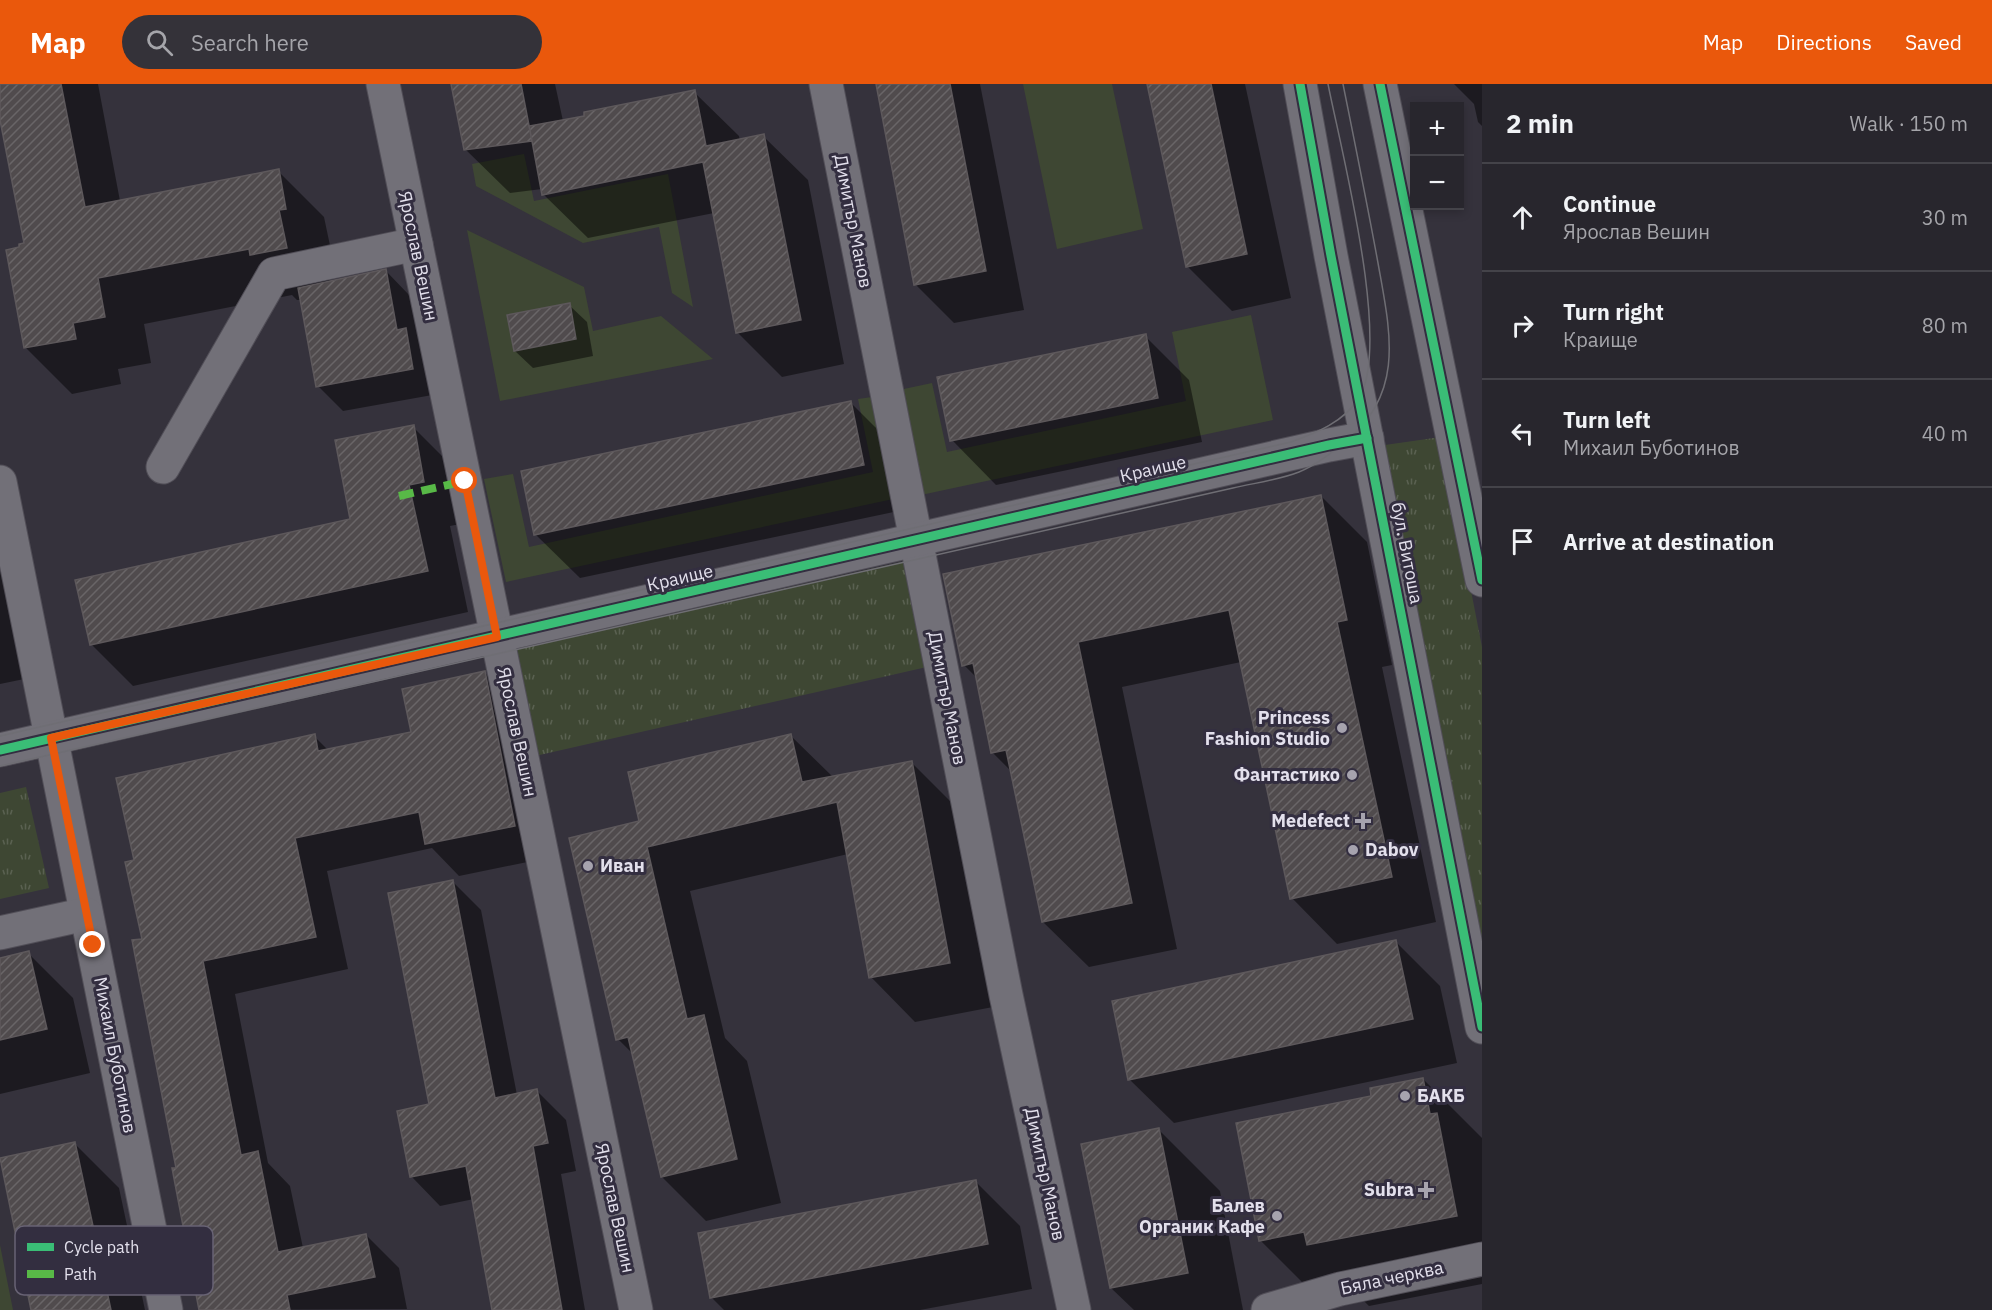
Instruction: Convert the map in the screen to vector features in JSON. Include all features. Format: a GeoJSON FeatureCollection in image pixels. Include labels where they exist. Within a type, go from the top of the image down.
{"type":"FeatureCollection","features":[{"type":"Feature","properties":{"kind":"street","name":"Ярослав Вешин"},"geometry":{"type":"LineString","coordinates":[[383,84],[636,1310]]}},
{"type":"Feature","properties":{"kind":"street","name":"Димитър Манов"},"geometry":{"type":"LineString","coordinates":[[826,84],[1006,995],[1074,1310]]}},
{"type":"Feature","properties":{"kind":"street","name":"бул. Витоша"},"geometry":{"type":"LineString","coordinates":[[1300,84],[1482,1028]]}},
{"type":"Feature","properties":{"kind":"street"},"geometry":{"type":"LineString","coordinates":[[1380,84],[1480,559]]}},
{"type":"Feature","properties":{"kind":"street"},"geometry":{"type":"LineString","coordinates":[[163,467],[273,274],[416,244]]}},
{"type":"Feature","properties":{"kind":"street","name":"Краище"},"geometry":{"type":"LineString","coordinates":[[0,750],[1367,438]]}},
{"type":"Feature","properties":{"kind":"street","name":"Михаил Буботинов"},"geometry":{"type":"LineString","coordinates":[[0,482],[149,1226]]}},
{"type":"Feature","properties":{"kind":"street"},"geometry":{"type":"LineString","coordinates":[[0,933],[86,914]]}},
{"type":"Feature","properties":{"kind":"street","name":"Бяла черква"},"geometry":{"type":"LineString","coordinates":[[1268,1310],[1340,1288],[1482,1259]]}},
{"type":"Feature","properties":{"kind":"street","name":"Михаил Буботинов"},"geometry":{"type":"LineString","coordinates":[[163,1295],[166,1310]]}},
{"type":"Feature","properties":{"kind":"green space"},"geometry":{"type":"Polygon","coordinates":[[[1023,84],[1112,84],[1143,229],[1057,249],[1023,84]]]}},
{"type":"Feature","properties":{"kind":"green space"},"geometry":{"type":"Polygon","coordinates":[[[524,154],[534,201],[668,174],[693,307],[672,293],[659,227],[583,243],[476,186],[472,164],[524,154]]]}},
{"type":"Feature","properties":{"kind":"green space"},"geometry":{"type":"Polygon","coordinates":[[[467,230],[584,287],[593,331],[661,316],[713,359],[500,401],[467,230]]]}},
{"type":"Feature","properties":{"kind":"green space"},"geometry":{"type":"Polygon","coordinates":[[[1251,315],[1273,420],[921,495],[899,390],[932,383],[947,452],[1186,401],[1172,332],[1251,315]]]}},
{"type":"Feature","properties":{"kind":"green space"},"geometry":{"type":"Polygon","coordinates":[[[872,397],[893,499],[506,582],[484,479],[513,474],[529,547],[873,472],[858,399],[872,397]]]}},
{"type":"Feature","properties":{"kind":"green space"},"geometry":{"type":"Polygon","coordinates":[[[1441,437],[1482,647],[1482,966],[1385,445],[1441,437]]]}},
{"type":"Feature","properties":{"kind":"green space"},"geometry":{"type":"Polygon","coordinates":[[[919,558],[940,664],[522,759],[513,650],[919,558]]]}},
{"type":"Feature","properties":{"kind":"green space"},"geometry":{"type":"Polygon","coordinates":[[[26,787],[49,888],[0,899],[0,793],[26,787]]]}},
{"type":"Feature","properties":{"kind":"green space"},"geometry":{"type":"Polygon","coordinates":[[[0,1245],[13,1310],[0,1310],[0,1245]]]}},
{"type":"Feature","properties":{"kind":"building"},"geometry":{"type":"Polygon","coordinates":[[[0,84],[61,84],[85,207],[279,169],[286,209],[279,210],[287,248],[250,255],[249,249],[98,278],[105,317],[73,323],[76,339],[24,348],[6,250],[19,247],[19,244],[24,243],[0,120],[0,84]]]}},
{"type":"Feature","properties":{"kind":"building"},"geometry":{"type":"Polygon","coordinates":[[[451,84],[521,84],[529,126],[584,116],[584,112],[695,90],[706,146],[764,134],[801,320],[736,333],[703,162],[542,195],[532,141],[464,150],[451,84]]]}},
{"type":"Feature","properties":{"kind":"building"},"geometry":{"type":"Polygon","coordinates":[[[876,84],[950,84],[986,271],[914,285],[876,84]]]}},
{"type":"Feature","properties":{"kind":"building"},"geometry":{"type":"Polygon","coordinates":[[[1147,84],[1211,84],[1247,254],[1186,267],[1147,84]]]}},
{"type":"Feature","properties":{"kind":"building"},"geometry":{"type":"Polygon","coordinates":[[[386,269],[397,330],[406,328],[413,369],[316,387],[298,288],[386,269]]]}},
{"type":"Feature","properties":{"kind":"building"},"geometry":{"type":"Polygon","coordinates":[[[570,303],[576,339],[514,351],[507,315],[570,303]]]}},
{"type":"Feature","properties":{"kind":"building"},"geometry":{"type":"Polygon","coordinates":[[[1146,334],[1158,398],[950,441],[937,377],[1146,334]]]}},
{"type":"Feature","properties":{"kind":"building"},"geometry":{"type":"Polygon","coordinates":[[[851,401],[864,465],[534,535],[521,471],[851,401]]]}},
{"type":"Feature","properties":{"kind":"building"},"geometry":{"type":"Polygon","coordinates":[[[414,425],[424,482],[409,485],[428,571],[90,645],[75,580],[350,519],[335,440],[414,425]]]}},
{"type":"Feature","properties":{"kind":"building"},"geometry":{"type":"Polygon","coordinates":[[[1321,495],[1347,620],[1337,622],[1392,877],[1290,899],[1229,610],[1078,642],[1132,903],[1042,922],[1006,750],[991,753],[973,663],[962,666],[943,574],[1321,495]]]}},
{"type":"Feature","properties":{"kind":"building"},"geometry":{"type":"Polygon","coordinates":[[[485,671],[515,826],[425,844],[419,812],[295,838],[316,937],[203,961],[241,1155],[258,1151],[278,1252],[366,1234],[375,1277],[287,1295],[290,1310],[199,1310],[196,1295],[213,1295],[213,1226],[183,1226],[172,1168],[176,1168],[132,940],[142,939],[125,862],[134,860],[116,778],[315,734],[318,751],[411,732],[402,689],[485,671]]]}},
{"type":"Feature","properties":{"kind":"building"},"geometry":{"type":"Polygon","coordinates":[[[791,734],[802,782],[912,761],[950,963],[869,978],[837,802],[647,847],[687,1019],[704,1015],[737,1159],[661,1177],[628,1037],[616,1040],[569,838],[639,821],[628,772],[791,734]]]}},
{"type":"Feature","properties":{"kind":"building"},"geometry":{"type":"Polygon","coordinates":[[[453,880],[495,1098],[537,1089],[548,1143],[533,1146],[562,1310],[492,1310],[466,1166],[410,1177],[397,1111],[429,1104],[388,893],[453,880]]]}},
{"type":"Feature","properties":{"kind":"building"},"geometry":{"type":"Polygon","coordinates":[[[1396,940],[1413,1019],[1128,1080],[1112,1001],[1396,940]]]}},
{"type":"Feature","properties":{"kind":"building"},"geometry":{"type":"Polygon","coordinates":[[[29,951],[47,1029],[0,1040],[0,958],[29,951]]]}},
{"type":"Feature","properties":{"kind":"building"},"geometry":{"type":"Polygon","coordinates":[[[1423,1078],[1430,1114],[1437,1113],[1457,1216],[1307,1245],[1304,1232],[1259,1241],[1236,1123],[1371,1096],[1370,1088],[1423,1078]]]}},
{"type":"Feature","properties":{"kind":"building"},"geometry":{"type":"Polygon","coordinates":[[[1159,1128],[1188,1273],[1110,1288],[1081,1144],[1159,1128]]]}},
{"type":"Feature","properties":{"kind":"building"},"geometry":{"type":"Polygon","coordinates":[[[75,1142],[93,1226],[15,1226],[15,1232],[0,1158],[75,1142]]]}},
{"type":"Feature","properties":{"kind":"building"},"geometry":{"type":"Polygon","coordinates":[[[976,1180],[988,1244],[710,1298],[698,1233],[976,1180]]]}},
{"type":"Feature","properties":{"kind":"building"},"geometry":{"type":"Polygon","coordinates":[[[28,1295],[108,1295],[111,1310],[31,1310],[28,1295]]]}},
{"type":"Feature","properties":{"kind":"tram line"},"geometry":{"type":"LineString","coordinates":[[0,736],[1291,442],[1320,430],[1346,414],[1359,398],[1368,372],[1370,335],[1361,246],[1328,84]]}},
{"type":"Feature","properties":{"kind":"tram line"},"geometry":{"type":"LineString","coordinates":[[0,766],[1275,479],[1305,469],[1345,442],[1364,423],[1378,403],[1389,360],[1389,337],[1383,288],[1343,84]]}},
{"type":"Feature","properties":{"kind":"marked path"},"geometry":{"type":"LineString","coordinates":[[399,496],[465,481]]}},
{"type":"Feature","properties":{"kind":"cycle path"},"geometry":{"type":"LineString","coordinates":[[1300,84],[1331,256],[1482,1027]]}},
{"type":"Feature","properties":{"kind":"cycle path"},"geometry":{"type":"LineString","coordinates":[[1380,84],[1482,580]]}},
{"type":"Feature","properties":{"kind":"cycle path"},"geometry":{"type":"LineString","coordinates":[[0,750],[1367,438]]}},
{"type":"Feature","properties":{"kind":"place","name":"Princess Fashion Studio"},"geometry":{"type":"Point","coordinates":[1342,728]}},
{"type":"Feature","properties":{"kind":"place","name":"Фантастико"},"geometry":{"type":"Point","coordinates":[1352,775]}},
{"type":"Feature","properties":{"kind":"place","name":"Medefect"},"geometry":{"type":"Point","coordinates":[1363,821]}},
{"type":"Feature","properties":{"kind":"place","name":"Dabov"},"geometry":{"type":"Point","coordinates":[1353,850]}},
{"type":"Feature","properties":{"kind":"place","name":"Иван"},"geometry":{"type":"Point","coordinates":[588,866]}},
{"type":"Feature","properties":{"kind":"place","name":"БАКБ"},"geometry":{"type":"Point","coordinates":[1405,1096]}},
{"type":"Feature","properties":{"kind":"place","name":"Subra"},"geometry":{"type":"Point","coordinates":[1426,1190]}},
{"type":"Feature","properties":{"kind":"place","name":"Балев Органик Кафе"},"geometry":{"type":"Point","coordinates":[1277,1216]}},
{"type":"Feature","properties":{"kind":"route"},"geometry":{"type":"LineString","coordinates":[[93,945],[51,738],[497,637],[465,481]]}}]}
